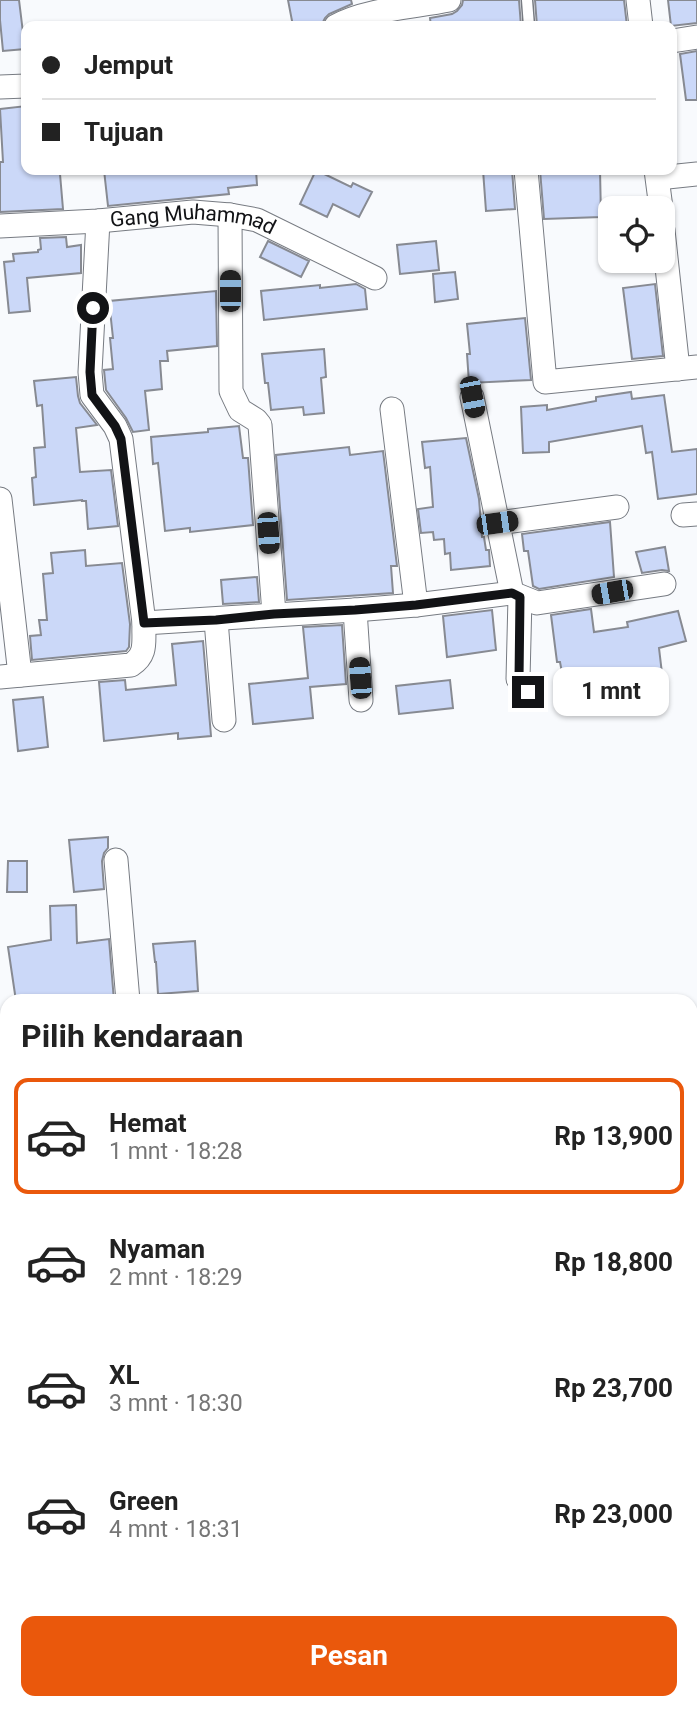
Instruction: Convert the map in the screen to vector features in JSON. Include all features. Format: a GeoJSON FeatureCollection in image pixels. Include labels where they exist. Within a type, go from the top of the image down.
{"type":"FeatureCollection","features":[{"type":"Feature","properties":{"kind":"street"},"geometry":{"type":"LineString","coordinates":[[346,21],[449,0]]}},
{"type":"Feature","properties":{"kind":"street"},"geometry":{"type":"LineString","coordinates":[[638,0],[640,21]]}},
{"type":"Feature","properties":{"kind":"street"},"geometry":{"type":"LineString","coordinates":[[677,40],[697,37]]}},
{"type":"Feature","properties":{"kind":"street"},"geometry":{"type":"LineString","coordinates":[[0,87],[21,86]]}},
{"type":"Feature","properties":{"kind":"street"},"geometry":{"type":"LineString","coordinates":[[677,174],[697,174]]}},
{"type":"Feature","properties":{"kind":"street"},"geometry":{"type":"LineString","coordinates":[[526,175],[545,382],[687,368],[670,273]]}},
{"type":"Feature","properties":{"kind":"street"},"geometry":{"type":"LineString","coordinates":[[657,175],[660,196]]}},
{"type":"Feature","properties":{"kind":"street","name":"Gang Muhammad"},"geometry":{"type":"LineString","coordinates":[[0,226],[98,221],[193,212],[230,215],[257,220],[374,278]]}},
{"type":"Feature","properties":{"kind":"street"},"geometry":{"type":"LineString","coordinates":[[230,215],[231,391],[240,410],[260,425],[274,614]]}},
{"type":"Feature","properties":{"kind":"street"},"geometry":{"type":"LineString","coordinates":[[0,499],[10,676],[131,665],[138,661],[143,653],[144,623],[121,439],[115,426],[92,395],[90,372],[98,221]]}},
{"type":"Feature","properties":{"kind":"street"},"geometry":{"type":"LineString","coordinates":[[472,397],[497,523],[519,679],[528,692],[535,696]]}},
{"type":"Feature","properties":{"kind":"street"},"geometry":{"type":"LineString","coordinates":[[392,409],[416,605]]}},
{"type":"Feature","properties":{"kind":"street"},"geometry":{"type":"LineString","coordinates":[[497,523],[617,507]]}},
{"type":"Feature","properties":{"kind":"street"},"geometry":{"type":"LineString","coordinates":[[144,623],[355,610],[506,595],[537,603],[664,584]]}},
{"type":"Feature","properties":{"kind":"street"},"geometry":{"type":"LineString","coordinates":[[355,610],[361,700]]}},
{"type":"Feature","properties":{"kind":"street"},"geometry":{"type":"LineString","coordinates":[[216,620],[224,720]]}},
{"type":"Feature","properties":{"kind":"street"},"geometry":{"type":"LineString","coordinates":[[116,860],[127,994]]}},
{"type":"Feature","properties":{"kind":"lane"},"geometry":{"type":"LineString","coordinates":[[527,0],[529,21]]}},
{"type":"Feature","properties":{"kind":"building"},"geometry":{"type":"Polygon","coordinates":[[[0,0],[19,0],[21,49],[3,51],[0,0]]]}},
{"type":"Feature","properties":{"kind":"building"},"geometry":{"type":"Polygon","coordinates":[[[288,0],[351,0],[352,4],[329,14],[324,21],[292,21],[288,0]]]}},
{"type":"Feature","properties":{"kind":"building"},"geometry":{"type":"Polygon","coordinates":[[[463,0],[519,0],[521,21],[430,21],[430,18],[452,14],[462,5],[463,0]]]}},
{"type":"Feature","properties":{"kind":"building"},"geometry":{"type":"Polygon","coordinates":[[[535,0],[624,0],[626,21],[537,21],[535,0]]]}},
{"type":"Feature","properties":{"kind":"building"},"geometry":{"type":"Polygon","coordinates":[[[668,0],[697,0],[697,23],[677,25],[677,21],[670,21],[668,0]]]}},
{"type":"Feature","properties":{"kind":"building"},"geometry":{"type":"Polygon","coordinates":[[[697,51],[697,100],[686,100],[680,54],[697,51]]]}},
{"type":"Feature","properties":{"kind":"building"},"geometry":{"type":"Polygon","coordinates":[[[21,107],[21,175],[60,175],[63,209],[0,212],[0,162],[3,162],[0,109],[21,107]]]}},
{"type":"Feature","properties":{"kind":"building"},"geometry":{"type":"Polygon","coordinates":[[[105,175],[256,175],[257,185],[228,188],[229,194],[108,206],[105,175]]]}},
{"type":"Feature","properties":{"kind":"building"},"geometry":{"type":"Polygon","coordinates":[[[314,175],[326,175],[351,187],[353,183],[372,192],[359,217],[333,204],[327,217],[300,204],[314,175]]]}},
{"type":"Feature","properties":{"kind":"building"},"geometry":{"type":"Polygon","coordinates":[[[483,175],[512,175],[515,209],[486,211],[483,175]]]}},
{"type":"Feature","properties":{"kind":"building"},"geometry":{"type":"Polygon","coordinates":[[[540,175],[600,175],[598,217],[544,219],[540,175]]]}},
{"type":"Feature","properties":{"kind":"building"},"geometry":{"type":"Polygon","coordinates":[[[66,237],[67,247],[81,245],[81,273],[27,278],[30,311],[9,313],[4,262],[14,261],[13,254],[38,252],[41,249],[40,238],[66,237]]]}},
{"type":"Feature","properties":{"kind":"building"},"geometry":{"type":"Polygon","coordinates":[[[268,241],[309,261],[301,277],[260,257],[268,241]]]}},
{"type":"Feature","properties":{"kind":"building"},"geometry":{"type":"Polygon","coordinates":[[[436,241],[439,270],[400,274],[397,245],[436,241]]]}},
{"type":"Feature","properties":{"kind":"building"},"geometry":{"type":"Polygon","coordinates":[[[455,272],[458,299],[435,302],[433,274],[455,272]]]}},
{"type":"Feature","properties":{"kind":"building"},"geometry":{"type":"Polygon","coordinates":[[[356,284],[365,289],[367,309],[264,320],[261,291],[356,284]]]}},
{"type":"Feature","properties":{"kind":"building"},"geometry":{"type":"Polygon","coordinates":[[[655,284],[663,356],[632,359],[623,288],[655,284]]]}},
{"type":"Feature","properties":{"kind":"building"},"geometry":{"type":"Polygon","coordinates":[[[216,291],[217,346],[167,351],[168,361],[160,361],[162,389],[145,391],[149,430],[133,432],[106,390],[104,370],[113,369],[109,301],[216,291]]]}},
{"type":"Feature","properties":{"kind":"building"},"geometry":{"type":"Polygon","coordinates":[[[525,318],[531,380],[469,383],[467,324],[525,318]]]}},
{"type":"Feature","properties":{"kind":"building"},"geometry":{"type":"Polygon","coordinates":[[[324,349],[326,377],[321,378],[324,413],[304,415],[303,407],[271,410],[262,354],[324,349]]]}},
{"type":"Feature","properties":{"kind":"building"},"geometry":{"type":"Polygon","coordinates":[[[76,377],[80,403],[97,425],[76,428],[80,472],[111,470],[118,526],[88,529],[86,501],[82,500],[34,505],[34,448],[45,447],[42,405],[37,406],[34,381],[76,377]]]}},
{"type":"Feature","properties":{"kind":"building"},"geometry":{"type":"Polygon","coordinates":[[[631,392],[632,399],[664,395],[672,452],[697,449],[697,494],[658,499],[652,452],[646,453],[642,426],[549,442],[549,452],[523,453],[521,407],[547,405],[547,410],[596,401],[596,397],[631,392]]]}},
{"type":"Feature","properties":{"kind":"building"},"geometry":{"type":"Polygon","coordinates":[[[239,426],[243,458],[248,458],[253,525],[190,532],[190,528],[165,531],[158,463],[153,464],[151,437],[208,432],[208,429],[239,426]]]}},
{"type":"Feature","properties":{"kind":"building"},"geometry":{"type":"Polygon","coordinates":[[[466,438],[479,499],[482,537],[486,550],[489,550],[490,566],[451,570],[450,553],[445,554],[444,539],[434,540],[433,532],[421,533],[418,509],[433,507],[430,467],[425,468],[422,442],[466,438]]]}},
{"type":"Feature","properties":{"kind":"building"},"geometry":{"type":"Polygon","coordinates":[[[349,447],[350,455],[383,451],[397,566],[391,566],[393,593],[287,600],[276,455],[349,447]]]}},
{"type":"Feature","properties":{"kind":"building"},"geometry":{"type":"Polygon","coordinates":[[[610,522],[614,577],[539,589],[533,586],[528,551],[524,551],[522,534],[610,522]]]}},
{"type":"Feature","properties":{"kind":"building"},"geometry":{"type":"Polygon","coordinates":[[[665,547],[669,571],[642,573],[636,552],[665,547]]]}},
{"type":"Feature","properties":{"kind":"building"},"geometry":{"type":"Polygon","coordinates":[[[85,550],[86,566],[122,563],[130,624],[129,647],[126,651],[32,660],[30,636],[41,635],[39,620],[47,620],[43,574],[53,573],[51,553],[85,550]]]}},
{"type":"Feature","properties":{"kind":"building"},"geometry":{"type":"Polygon","coordinates":[[[257,577],[259,602],[223,604],[221,580],[257,577]]]}},
{"type":"Feature","properties":{"kind":"building"},"geometry":{"type":"Polygon","coordinates":[[[591,609],[594,632],[628,627],[627,622],[678,611],[686,641],[659,648],[663,682],[606,689],[607,691],[567,699],[560,662],[557,662],[551,615],[591,609]]]}},
{"type":"Feature","properties":{"kind":"building"},"geometry":{"type":"Polygon","coordinates":[[[492,610],[496,650],[447,657],[443,616],[492,610]]]}},
{"type":"Feature","properties":{"kind":"building"},"geometry":{"type":"Polygon","coordinates":[[[342,625],[346,684],[310,687],[313,718],[253,724],[249,684],[308,678],[303,627],[342,625]]]}},
{"type":"Feature","properties":{"kind":"building"},"geometry":{"type":"Polygon","coordinates":[[[203,641],[211,736],[178,739],[178,733],[104,741],[99,682],[125,680],[126,690],[176,685],[172,644],[203,641]]]}},
{"type":"Feature","properties":{"kind":"building"},"geometry":{"type":"Polygon","coordinates":[[[450,680],[453,708],[399,714],[396,686],[450,680]]]}},
{"type":"Feature","properties":{"kind":"building"},"geometry":{"type":"Polygon","coordinates":[[[43,697],[48,747],[18,751],[13,700],[43,697]]]}},
{"type":"Feature","properties":{"kind":"building"},"geometry":{"type":"Polygon","coordinates":[[[108,837],[108,848],[102,861],[104,889],[74,892],[69,840],[108,837]]]}},
{"type":"Feature","properties":{"kind":"building"},"geometry":{"type":"Polygon","coordinates":[[[8,861],[27,861],[27,892],[7,892],[8,861]]]}},
{"type":"Feature","properties":{"kind":"building"},"geometry":{"type":"Polygon","coordinates":[[[76,905],[77,943],[109,939],[113,994],[15,994],[8,947],[51,940],[50,906],[76,905]]]}},
{"type":"Feature","properties":{"kind":"building"},"geometry":{"type":"Polygon","coordinates":[[[195,941],[198,991],[158,994],[153,944],[195,941]]]}},
{"type":"Feature","properties":{"kind":"route"},"geometry":{"type":"LineString","coordinates":[[93,308],[90,372],[92,395],[115,426],[121,439],[144,623],[355,610],[512,593],[520,597],[519,679],[528,692]]}}]}
